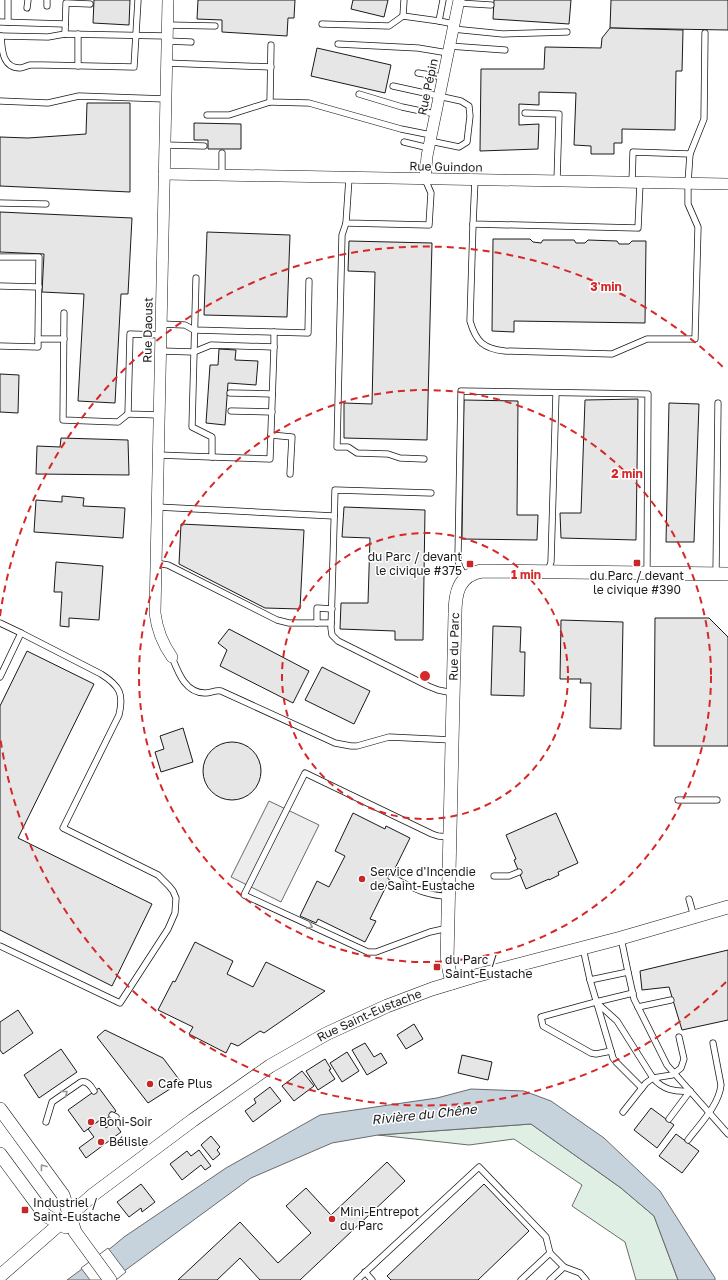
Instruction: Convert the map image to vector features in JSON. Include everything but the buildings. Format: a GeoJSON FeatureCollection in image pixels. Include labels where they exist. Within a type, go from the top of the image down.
{"type":"FeatureCollection","features":[{"type":"Feature","properties":{"kind":"street","name":"Rue Daoust"},"geometry":{"type":"LineString","coordinates":[[168,0],[155,613],[157,628],[172,656]]}},
{"type":"Feature","properties":{"kind":"street","name":"Rue Pépin"},"geometry":{"type":"LineString","coordinates":[[425,179],[430,141],[459,2]]}},
{"type":"Feature","properties":{"kind":"street","name":"Rue Guindon"},"geometry":{"type":"LineString","coordinates":[[164,174],[728,184]]}},
{"type":"Feature","properties":{"kind":"street"},"geometry":{"type":"LineString","coordinates":[[467,577],[472,573],[482,571],[722,574]]}},
{"type":"Feature","properties":{"kind":"street","name":"Rue du Parc"},"geometry":{"type":"LineString","coordinates":[[452,983],[447,960],[455,603],[459,587],[467,577]]}},
{"type":"Feature","properties":{"kind":"street","name":"Rue Saint-Eustache"},"geometry":{"type":"LineString","coordinates":[[0,1276],[94,1194],[217,1102],[270,1066],[370,1013],[422,992],[452,983],[694,918],[728,907]]}},
{"type":"Feature","properties":{"kind":"street"},"geometry":{"type":"LineString","coordinates":[[0,1109],[63,1195],[65,1220],[110,1280]]}},
{"type":"Feature","properties":{"kind":"street"},"geometry":{"type":"LineString","coordinates":[[0,1154],[45,1215],[65,1220]]}},
{"type":"Feature","properties":{"kind":"lane"},"geometry":{"type":"LineString","coordinates":[[8,0],[8,22]]}},
{"type":"Feature","properties":{"kind":"lane"},"geometry":{"type":"LineString","coordinates":[[28,0],[28,8]]}},
{"type":"Feature","properties":{"kind":"lane"},"geometry":{"type":"LineString","coordinates":[[138,0],[137,36],[134,67],[31,65],[22,68],[15,67],[6,62],[3,56],[0,36],[48,37],[65,34],[137,36],[167,34],[215,26]]}},
{"type":"Feature","properties":{"kind":"lane"},"geometry":{"type":"LineString","coordinates":[[403,16],[404,0]]}},
{"type":"Feature","properties":{"kind":"lane"},"geometry":{"type":"LineString","coordinates":[[439,21],[443,0]]}},
{"type":"Feature","properties":{"kind":"lane"},"geometry":{"type":"LineString","coordinates":[[65,34],[66,1],[90,4]]}},
{"type":"Feature","properties":{"kind":"lane"},"geometry":{"type":"LineString","coordinates":[[459,2],[491,5]]}},
{"type":"Feature","properties":{"kind":"lane"},"geometry":{"type":"LineString","coordinates":[[322,24],[389,26],[403,16],[439,21],[453,27],[503,34],[567,32]]}},
{"type":"Feature","properties":{"kind":"lane"},"geometry":{"type":"LineString","coordinates":[[0,22],[65,24]]}},
{"type":"Feature","properties":{"kind":"lane"},"geometry":{"type":"LineString","coordinates":[[475,180],[470,321],[476,338],[490,348],[505,351],[612,354],[647,339],[695,339],[698,227],[688,204],[688,184],[690,154],[704,119],[705,33]]}},
{"type":"Feature","properties":{"kind":"lane"},"geometry":{"type":"LineString","coordinates":[[78,34],[78,66]]}},
{"type":"Feature","properties":{"kind":"lane"},"geometry":{"type":"LineString","coordinates":[[167,34],[191,42]]}},
{"type":"Feature","properties":{"kind":"lane"},"geometry":{"type":"LineString","coordinates":[[338,44],[449,50],[505,50]]}},
{"type":"Feature","properties":{"kind":"lane"},"geometry":{"type":"LineString","coordinates":[[270,102],[271,45]]}},
{"type":"Feature","properties":{"kind":"lane"},"geometry":{"type":"LineString","coordinates":[[166,63],[271,67]]}},
{"type":"Feature","properties":{"kind":"lane"},"geometry":{"type":"LineString","coordinates":[[418,73],[443,77]]}},
{"type":"Feature","properties":{"kind":"lane"},"geometry":{"type":"LineString","coordinates":[[207,115],[229,115],[270,102],[309,103],[401,128],[430,141],[459,147],[467,142],[470,116],[469,106],[461,101],[393,86]]}},
{"type":"Feature","properties":{"kind":"lane"},"geometry":{"type":"LineString","coordinates":[[359,94],[402,107],[436,114]]}},
{"type":"Feature","properties":{"kind":"lane"},"geometry":{"type":"LineString","coordinates":[[0,101],[48,103],[80,96],[166,99]]}},
{"type":"Feature","properties":{"kind":"lane"},"geometry":{"type":"LineString","coordinates":[[525,113],[559,114],[558,181]]}},
{"type":"Feature","properties":{"kind":"lane"},"geometry":{"type":"LineString","coordinates":[[404,142],[430,141]]}},
{"type":"Feature","properties":{"kind":"lane"},"geometry":{"type":"LineString","coordinates":[[164,144],[204,146]]}},
{"type":"Feature","properties":{"kind":"lane"},"geometry":{"type":"LineString","coordinates":[[473,224],[638,228],[633,152],[690,154]]}},
{"type":"Feature","properties":{"kind":"lane"},"geometry":{"type":"LineString","coordinates":[[222,153],[222,175]]}},
{"type":"Feature","properties":{"kind":"lane"},"geometry":{"type":"LineString","coordinates":[[349,178],[346,223],[342,235],[337,447],[348,447],[357,453],[388,454],[400,458],[424,459]]}},
{"type":"Feature","properties":{"kind":"lane"},"geometry":{"type":"LineString","coordinates":[[346,223],[429,225],[430,192],[425,179]]}},
{"type":"Feature","properties":{"kind":"lane"},"geometry":{"type":"LineString","coordinates":[[0,203],[46,204]]}},
{"type":"Feature","properties":{"kind":"lane"},"geometry":{"type":"LineString","coordinates":[[0,257],[39,257],[38,347],[0,346]]}},
{"type":"Feature","properties":{"kind":"lane"},"geometry":{"type":"LineString","coordinates":[[196,278],[192,427],[212,437],[212,457]]}},
{"type":"Feature","properties":{"kind":"lane"},"geometry":{"type":"LineString","coordinates":[[128,414],[130,334],[184,325],[194,330],[308,333],[309,281]]}},
{"type":"Feature","properties":{"kind":"lane"},"geometry":{"type":"LineString","coordinates":[[0,286],[39,287]]}},
{"type":"Feature","properties":{"kind":"lane"},"geometry":{"type":"LineString","coordinates":[[64,313],[63,420],[118,422],[128,414],[160,415]]}},
{"type":"Feature","properties":{"kind":"lane"},"geometry":{"type":"LineString","coordinates":[[158,455],[270,459],[274,332]]}},
{"type":"Feature","properties":{"kind":"lane"},"geometry":{"type":"LineString","coordinates":[[38,339],[64,340]]}},
{"type":"Feature","properties":{"kind":"lane"},"geometry":{"type":"LineString","coordinates":[[161,351],[194,352],[211,345],[274,347]]}},
{"type":"Feature","properties":{"kind":"lane"},"geometry":{"type":"LineString","coordinates":[[467,577],[461,570],[458,563],[461,391],[648,394],[647,572]]}},
{"type":"Feature","properties":{"kind":"lane"},"geometry":{"type":"LineString","coordinates":[[230,393],[272,394]]}},
{"type":"Feature","properties":{"kind":"lane"},"geometry":{"type":"LineString","coordinates":[[548,571],[551,562],[556,393]]}},
{"type":"Feature","properties":{"kind":"lane"},"geometry":{"type":"LineString","coordinates":[[718,402],[722,574]]}},
{"type":"Feature","properties":{"kind":"lane"},"geometry":{"type":"LineString","coordinates":[[231,411],[272,412]]}},
{"type":"Feature","properties":{"kind":"lane"},"geometry":{"type":"LineString","coordinates":[[271,435],[292,437],[290,474]]}},
{"type":"Feature","properties":{"kind":"lane"},"geometry":{"type":"LineString","coordinates":[[431,493],[335,490],[331,623],[332,634],[338,641],[428,686],[453,693]]}},
{"type":"Feature","properties":{"kind":"lane"},"geometry":{"type":"LineString","coordinates":[[157,507],[334,516]]}},
{"type":"Feature","properties":{"kind":"lane"},"geometry":{"type":"LineString","coordinates":[[156,563],[173,568],[277,620],[289,622],[331,623]]}},
{"type":"Feature","properties":{"kind":"lane"},"geometry":{"type":"LineString","coordinates":[[317,623],[317,608],[332,609]]}},
{"type":"Feature","properties":{"kind":"lane"},"geometry":{"type":"LineString","coordinates":[[0,623],[101,674],[113,682],[120,692],[121,699],[119,715],[63,828],[158,875],[173,891],[176,898],[175,913],[168,929],[120,1003],[0,946]]}},
{"type":"Feature","properties":{"kind":"lane"},"geometry":{"type":"LineString","coordinates":[[0,677],[21,633]]}},
{"type":"Feature","properties":{"kind":"lane"},"geometry":{"type":"LineString","coordinates":[[172,656],[182,679],[192,688],[204,693],[217,690],[221,691],[335,743],[357,746],[389,737],[452,740]]}},
{"type":"Feature","properties":{"kind":"lane"},"geometry":{"type":"LineString","coordinates":[[448,928],[430,932],[372,952],[362,950],[244,895],[304,773],[432,834],[450,837]]}},
{"type":"Feature","properties":{"kind":"lane"},"geometry":{"type":"LineString","coordinates":[[678,800],[717,800]]}},
{"type":"Feature","properties":{"kind":"lane"},"geometry":{"type":"LineString","coordinates":[[494,876],[509,876],[519,872]]}},
{"type":"Feature","properties":{"kind":"lane"},"geometry":{"type":"LineString","coordinates":[[391,877],[431,895],[449,896]]}},
{"type":"Feature","properties":{"kind":"lane"},"geometry":{"type":"LineString","coordinates":[[689,899],[694,918]]}},
{"type":"Feature","properties":{"kind":"lane"},"geometry":{"type":"LineString","coordinates":[[621,938],[633,993],[638,1007],[667,1065],[728,1134]]}},
{"type":"Feature","properties":{"kind":"lane"},"geometry":{"type":"LineString","coordinates":[[583,948],[590,980],[613,1058],[642,1088]]}},
{"type":"Feature","properties":{"kind":"lane"},"geometry":{"type":"LineString","coordinates":[[590,980],[628,972]]}},
{"type":"Feature","properties":{"kind":"lane"},"geometry":{"type":"LineString","coordinates":[[611,1051],[591,1054],[543,1026],[542,1017],[633,993]]}},
{"type":"Feature","properties":{"kind":"lane"},"geometry":{"type":"LineString","coordinates":[[638,1007],[670,1000]]}},
{"type":"Feature","properties":{"kind":"lane"},"geometry":{"type":"LineString","coordinates":[[596,1002],[616,1021],[658,1084],[672,1091],[690,1091]]}},
{"type":"Feature","properties":{"kind":"lane"},"geometry":{"type":"LineString","coordinates":[[623,1112],[642,1088],[653,1078],[675,1074],[681,1068],[684,1059],[679,1037]]}},
{"type":"Feature","properties":{"kind":"lane"},"geometry":{"type":"LineString","coordinates":[[688,1140],[718,1097],[721,1085],[713,1043]]}},
{"type":"Feature","properties":{"kind":"lane"},"geometry":{"type":"LineString","coordinates":[[46,1122],[52,1102],[81,1082],[87,1082],[94,1091]]}},
{"type":"Feature","properties":{"kind":"lane"},"geometry":{"type":"LineString","coordinates":[[669,1119],[690,1091]]}},
{"type":"Feature","properties":{"kind":"lane"},"geometry":{"type":"LineString","coordinates":[[356,1280],[480,1167],[546,1237],[550,1253],[564,1268],[580,1273],[586,1280]]}},
{"type":"Feature","properties":{"kind":"lane"},"geometry":{"type":"LineString","coordinates":[[521,1280],[550,1253]]}},
{"type":"Feature","properties":{"kind":"lane"},"geometry":{"type":"LineString","coordinates":[[550,1280],[564,1268]]}},
{"type":"Feature","properties":{"kind":"lane"},"geometry":{"type":"LineString","coordinates":[[365,1272],[372,1280]]}},
{"type":"Feature","properties":{"kind":"green space"},"geometry":{"type":"Polygon","coordinates":[[[531,1124],[621,1188],[654,1216],[678,1280],[636,1280],[625,1242],[572,1206],[582,1185],[514,1139],[469,1145],[378,1135],[531,1124]]]}},
{"type":"Feature","properties":{"kind":"shaded area"},"geometry":{"type":"Polygon","coordinates":[[[269,801],[319,825],[281,902],[231,877],[269,801]]]}},
{"type":"Feature","properties":{"kind":"water","name":"Rivière du Chêne"},"geometry":{"type":"Polygon","coordinates":[[[471,1089],[524,1091],[551,1101],[604,1138],[660,1191],[715,1280],[678,1280],[654,1216],[621,1188],[531,1124],[378,1135],[332,1143],[251,1178],[112,1280],[67,1280],[124,1237],[226,1168],[320,1115],[437,1098],[471,1089]]]}},
{"type":"Feature","properties":{"kind":"pier"},"geometry":{"type":"Polygon","coordinates":[[[108,1248],[126,1272],[116,1280],[90,1280],[81,1268],[108,1248]]]}},
{"type":"Feature","properties":{"kind":"place","name":"du Parc / devant le civique #390"},"geometry":{"type":"Point","coordinates":[637,563]}},
{"type":"Feature","properties":{"kind":"place","name":"du Parc / devant le civique #375"},"geometry":{"type":"Point","coordinates":[470,564]}},
{"type":"Feature","properties":{"kind":"place","name":"Service d'Incendie de Saint-Eustache"},"geometry":{"type":"Point","coordinates":[362,879]}},
{"type":"Feature","properties":{"kind":"place","name":"du Parc / Saint-Eustache"},"geometry":{"type":"Point","coordinates":[437,967]}},
{"type":"Feature","properties":{"kind":"place","name":"Cafe Plus"},"geometry":{"type":"Point","coordinates":[150,1084]}},
{"type":"Feature","properties":{"kind":"place","name":"Boni-Soir"},"geometry":{"type":"Point","coordinates":[91,1122]}},
{"type":"Feature","properties":{"kind":"place","name":"Bélisle"},"geometry":{"type":"Point","coordinates":[101,1142]}},
{"type":"Feature","properties":{"kind":"place","name":"Industriel / Saint-Eustache"},"geometry":{"type":"Point","coordinates":[25,1210]}},
{"type":"Feature","properties":{"kind":"place","name":"Mini-Entrepot du Parc"},"geometry":{"type":"Point","coordinates":[332,1219]}}]}
